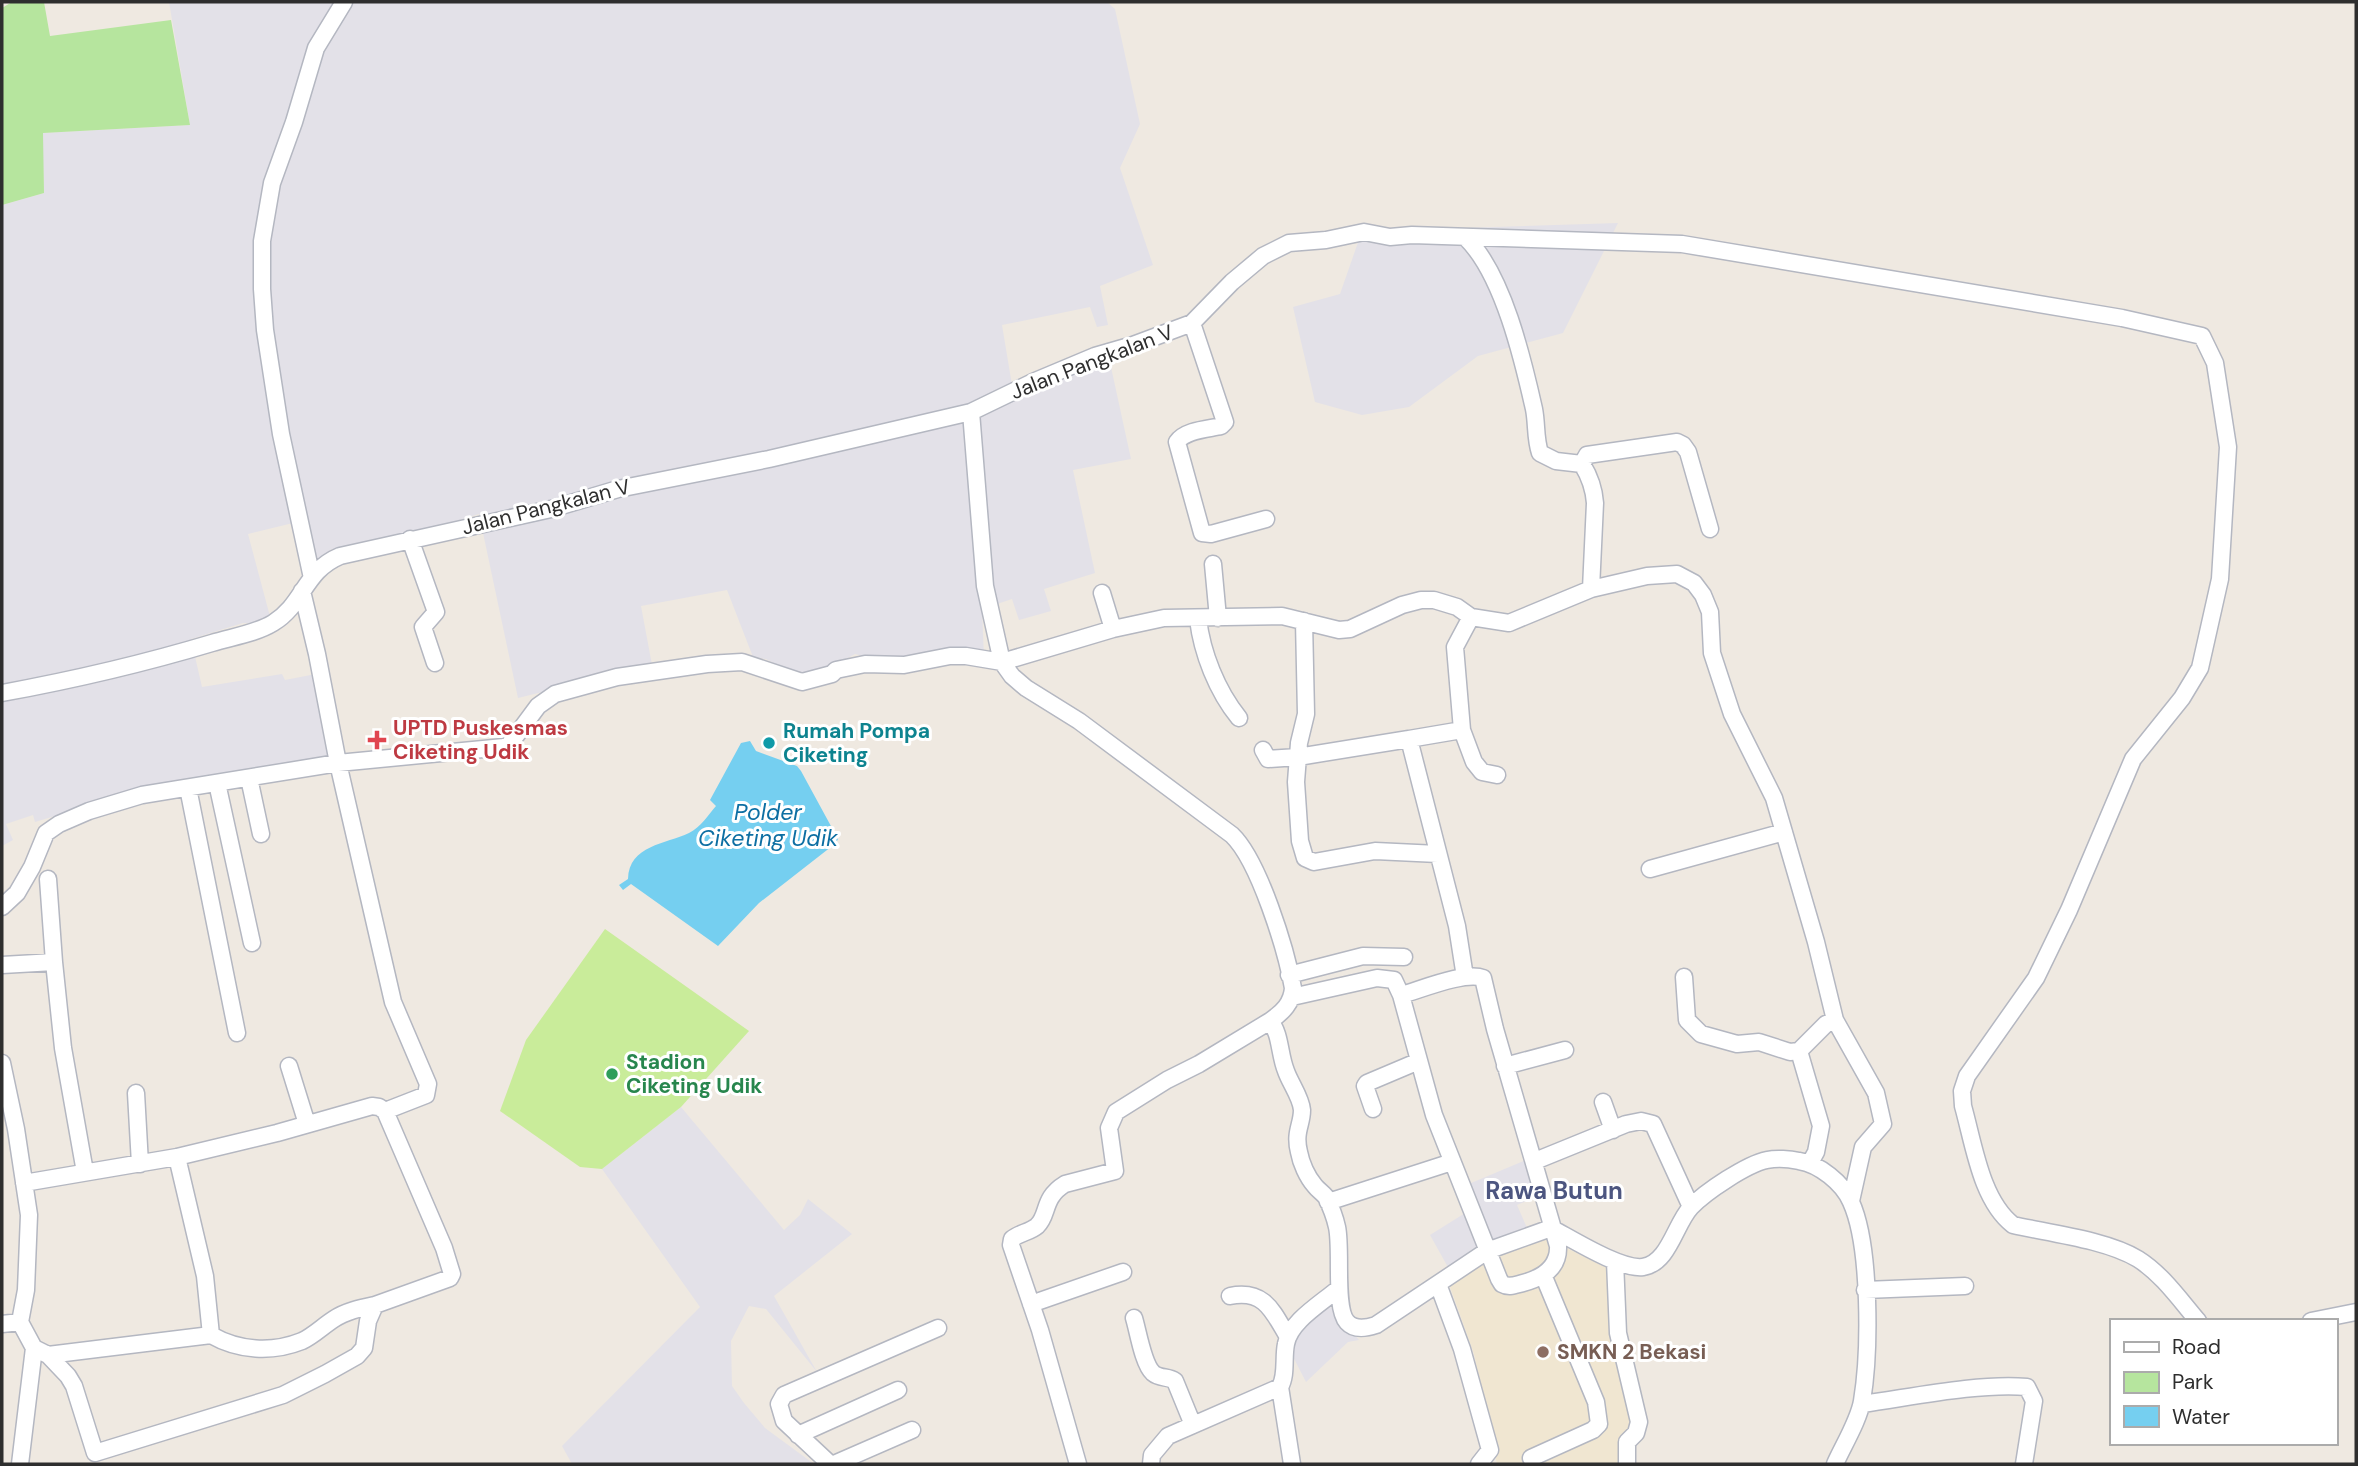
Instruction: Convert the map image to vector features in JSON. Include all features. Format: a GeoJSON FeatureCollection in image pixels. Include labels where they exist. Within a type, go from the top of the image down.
{"type":"FeatureCollection","features":[{"type":"Feature","properties":{"kind":"street"},"geometry":{"type":"LineString","coordinates":[[312,578],[281,434],[265,330],[262,242],[272,183],[317,48],[344,2]]}},
{"type":"Feature","properties":{"kind":"street","name":"Jalan Pangkalan V"},"geometry":{"type":"LineString","coordinates":[[2,692],[148,663],[255,631],[272,624],[289,610],[321,566],[340,556],[551,509],[618,489],[769,459],[971,412],[1095,356],[1140,343],[1192,323],[1232,282],[1263,256],[1289,243],[1326,240],[1364,232],[1390,237],[1412,235],[1682,244],[2122,318],[2202,336],[2215,363],[2228,447],[2220,579],[2200,668],[2182,698],[2133,759],[2069,910],[2036,978],[1967,1076],[1962,1091],[1963,1106],[1990,1199],[2001,1216],[2013,1225],[2115,1248],[2138,1259],[2157,1275],[2196,1319]]}},
{"type":"Feature","properties":{"kind":"street"},"geometry":{"type":"LineString","coordinates":[[1466,238],[1482,256],[1521,352],[1535,413],[1536,441],[1540,453],[1556,461],[1582,464]]}},
{"type":"Feature","properties":{"kind":"street"},"geometry":{"type":"LineString","coordinates":[[1192,323],[1225,422],[1221,426],[1187,434],[1177,442],[1202,533],[1211,534],[1266,519]]}},
{"type":"Feature","properties":{"kind":"street"},"geometry":{"type":"LineString","coordinates":[[971,412],[985,586],[1002,662],[1012,676],[1026,688],[1079,721],[1241,844],[1258,877],[1293,988],[1292,998],[1283,1012],[1116,1112],[1109,1128],[1115,1171],[1058,1188],[1052,1194],[1037,1226],[1012,1239],[1011,1245],[1078,1464]]}},
{"type":"Feature","properties":{"kind":"street"},"geometry":{"type":"LineString","coordinates":[[1582,464],[1587,455],[1677,443],[1683,445],[1688,452],[1710,529]]}},
{"type":"Feature","properties":{"kind":"street"},"geometry":{"type":"LineString","coordinates":[[1582,464],[1594,491],[1591,589]]}},
{"type":"Feature","properties":{"kind":"street"},"geometry":{"type":"LineString","coordinates":[[410,539],[436,612],[423,627],[435,663]]}},
{"type":"Feature","properties":{"kind":"street"},"geometry":{"type":"LineString","coordinates":[[1213,564],[1218,618]]}},
{"type":"Feature","properties":{"kind":"street"},"geometry":{"type":"LineString","coordinates":[[2,907],[17,893],[32,867],[43,838],[59,824],[89,811],[142,795],[338,763],[504,747],[513,740],[538,706],[549,698],[563,691],[617,677],[731,661],[771,670],[802,682],[832,674],[836,670],[865,664],[904,665],[950,656],[1002,662],[1113,629],[1164,618],[1282,616],[1339,630],[1350,629],[1402,605],[1422,600],[1457,607],[1471,617],[1509,623],[1591,589],[1647,576],[1677,574],[1694,583],[1710,612],[1712,653],[1732,715],[1765,777],[1784,832],[1835,1020],[1876,1093],[1883,1124],[1863,1146],[1851,1200]]}},
{"type":"Feature","properties":{"kind":"street"},"geometry":{"type":"LineString","coordinates":[[302,592],[393,1002],[428,1084],[426,1095],[385,1111]]}},
{"type":"Feature","properties":{"kind":"street"},"geometry":{"type":"LineString","coordinates":[[1102,593],[1113,629]]}},
{"type":"Feature","properties":{"kind":"street"},"geometry":{"type":"LineString","coordinates":[[1471,617],[1455,647],[1462,730],[1474,762],[1482,772],[1497,775]]}},
{"type":"Feature","properties":{"kind":"street"},"geometry":{"type":"LineString","coordinates":[[1198,619],[1214,677],[1230,708],[1239,718]]}},
{"type":"Feature","properties":{"kind":"street"},"geometry":{"type":"LineString","coordinates":[[1304,621],[1306,714],[1298,743],[1296,782],[1300,841],[1308,861],[1374,851],[1438,854]]}},
{"type":"Feature","properties":{"kind":"street"},"geometry":{"type":"LineString","coordinates":[[1263,750],[1268,759],[1298,757],[1462,730]]}},
{"type":"Feature","properties":{"kind":"street"},"geometry":{"type":"LineString","coordinates":[[1409,739],[1463,951],[1465,977]]}},
{"type":"Feature","properties":{"kind":"street"},"geometry":{"type":"LineString","coordinates":[[249,778],[261,835]]}},
{"type":"Feature","properties":{"kind":"street"},"geometry":{"type":"LineString","coordinates":[[218,783],[252,943]]}},
{"type":"Feature","properties":{"kind":"street"},"geometry":{"type":"LineString","coordinates":[[188,788],[237,1032]]}},
{"type":"Feature","properties":{"kind":"street"},"geometry":{"type":"LineString","coordinates":[[1650,869],[1784,832]]}},
{"type":"Feature","properties":{"kind":"street"},"geometry":{"type":"LineString","coordinates":[[48,879],[63,1048],[85,1172]]}},
{"type":"Feature","properties":{"kind":"street"},"geometry":{"type":"LineString","coordinates":[[1289,975],[1367,956],[1404,957]]}},
{"type":"Feature","properties":{"kind":"street"},"geometry":{"type":"LineString","coordinates":[[1367,956],[1377,978]]}},
{"type":"Feature","properties":{"kind":"street"},"geometry":{"type":"LineString","coordinates":[[2,965],[54,962]]}},
{"type":"Feature","properties":{"kind":"street"},"geometry":{"type":"LineString","coordinates":[[1292,998],[1377,978],[1394,980],[1401,995],[1434,1115],[1499,1279],[1505,1286],[1544,1277],[1558,1258],[1558,1246],[1505,1066],[1483,978],[1465,977],[1401,995]]}},
{"type":"Feature","properties":{"kind":"street"},"geometry":{"type":"LineString","coordinates":[[1684,977],[1687,1020],[1701,1034],[1737,1044],[1759,1042],[1790,1052],[1799,1051],[1826,1024],[1835,1020]]}},
{"type":"Feature","properties":{"kind":"street"},"geometry":{"type":"LineString","coordinates":[[1270,1021],[1277,1030],[1285,1069],[1301,1106],[1296,1141],[1299,1155],[1309,1177],[1325,1195],[1337,1226],[1339,1288],[1344,1318],[1358,1328],[1376,1325],[1487,1251],[1551,1228],[1615,1261],[1642,1267],[1660,1259],[1691,1207],[1738,1172],[1768,1160],[1810,1163],[1835,1180],[1851,1200],[1863,1241],[1867,1329],[1862,1404],[1835,1464]]}},
{"type":"Feature","properties":{"kind":"street"},"geometry":{"type":"LineString","coordinates":[[1505,1066],[1565,1051]]}},
{"type":"Feature","properties":{"kind":"street"},"geometry":{"type":"LineString","coordinates":[[1799,1051],[1821,1126],[1816,1152],[1810,1163]]}},
{"type":"Feature","properties":{"kind":"street"},"geometry":{"type":"LineString","coordinates":[[1373,1109],[1365,1086],[1367,1083],[1419,1061]]}},
{"type":"Feature","properties":{"kind":"street"},"geometry":{"type":"LineString","coordinates":[[2,1063],[9,1130],[24,1183],[29,1215],[26,1290],[20,1322],[41,1352],[68,1376],[74,1386],[97,1459],[283,1395],[325,1374],[357,1356],[364,1348],[368,1321],[375,1306]]}},
{"type":"Feature","properties":{"kind":"street"},"geometry":{"type":"LineString","coordinates":[[289,1066],[307,1124]]}},
{"type":"Feature","properties":{"kind":"street"},"geometry":{"type":"LineString","coordinates":[[136,1093],[139,1164]]}},
{"type":"Feature","properties":{"kind":"street"},"geometry":{"type":"LineString","coordinates":[[1603,1102],[1613,1130]]}},
{"type":"Feature","properties":{"kind":"street"},"geometry":{"type":"LineString","coordinates":[[24,1183],[177,1157],[372,1106],[379,1107],[385,1111],[444,1248],[452,1274],[450,1278],[337,1317],[303,1340],[280,1346],[245,1349],[211,1335],[41,1352]]}},
{"type":"Feature","properties":{"kind":"street"},"geometry":{"type":"LineString","coordinates":[[1535,1161],[1641,1121],[1653,1124],[1691,1207]]}},
{"type":"Feature","properties":{"kind":"street"},"geometry":{"type":"LineString","coordinates":[[177,1157],[205,1276],[211,1335]]}},
{"type":"Feature","properties":{"kind":"street"},"geometry":{"type":"LineString","coordinates":[[1328,1202],[1452,1162]]}},
{"type":"Feature","properties":{"kind":"street"},"geometry":{"type":"LineString","coordinates":[[1615,1261],[1618,1333],[1639,1422],[1636,1433],[1627,1442],[1627,1464]]}},
{"type":"Feature","properties":{"kind":"street"},"geometry":{"type":"LineString","coordinates":[[1031,1304],[1123,1272]]}},
{"type":"Feature","properties":{"kind":"street"},"geometry":{"type":"LineString","coordinates":[[1531,1458],[1593,1430],[1599,1424],[1596,1402],[1544,1277]]}},
{"type":"Feature","properties":{"kind":"street"},"geometry":{"type":"LineString","coordinates":[[1438,1284],[1462,1349],[1490,1450],[1479,1464]]}},
{"type":"Feature","properties":{"kind":"street"},"geometry":{"type":"LineString","coordinates":[[1865,1290],[1965,1286]]}},
{"type":"Feature","properties":{"kind":"street"},"geometry":{"type":"LineString","coordinates":[[1151,1464],[1152,1455],[1168,1436],[1280,1387],[1283,1382],[1288,1337],[1300,1321],[1339,1288]]}},
{"type":"Feature","properties":{"kind":"street"},"geometry":{"type":"LineString","coordinates":[[1230,1296],[1246,1293],[1256,1297],[1277,1317],[1288,1337]]}},
{"type":"Feature","properties":{"kind":"street"},"geometry":{"type":"LineString","coordinates":[[2321,1319],[2356,1312]]}},
{"type":"Feature","properties":{"kind":"street"},"geometry":{"type":"LineString","coordinates":[[1134,1318],[1149,1368],[1156,1376],[1175,1381],[1193,1426]]}},
{"type":"Feature","properties":{"kind":"street"},"geometry":{"type":"LineString","coordinates":[[2,1324],[20,1322]]}},
{"type":"Feature","properties":{"kind":"street"},"geometry":{"type":"LineString","coordinates":[[912,1430],[832,1464],[785,1421],[779,1404],[784,1395],[938,1328]]}},
{"type":"Feature","properties":{"kind":"street"},"geometry":{"type":"LineString","coordinates":[[20,1464],[41,1352]]}},
{"type":"Feature","properties":{"kind":"street"},"geometry":{"type":"LineString","coordinates":[[1280,1387],[1292,1464]]}},
{"type":"Feature","properties":{"kind":"street"},"geometry":{"type":"LineString","coordinates":[[1862,1404],[1970,1390],[2027,1387],[2034,1401],[2024,1464]]}},
{"type":"Feature","properties":{"kind":"street"},"geometry":{"type":"LineString","coordinates":[[798,1435],[898,1390]]}},
{"type":"Feature","properties":{"kind":"shaded area"},"geometry":{"type":"Polygon","coordinates":[[[169,2],[1107,2],[1115,9],[1140,124],[1120,168],[1153,265],[1100,286],[1108,325],[1097,327],[1090,307],[1002,325],[1014,397],[1109,358],[1131,459],[1073,470],[1095,573],[1044,589],[1051,611],[1019,620],[1012,599],[982,609],[984,658],[896,665],[855,654],[826,670],[798,676],[766,659],[753,657],[727,590],[641,606],[652,665],[518,698],[479,514],[355,552],[332,549],[303,574],[293,523],[248,534],[272,624],[243,623],[191,639],[202,687],[282,674],[285,680],[316,674],[332,756],[131,793],[35,822],[33,815],[6,824],[13,840],[2,846],[2,205],[44,193],[42,133],[190,125],[169,2]]]}},
{"type":"Feature","properties":{"kind":"shaded area"},"geometry":{"type":"Polygon","coordinates":[[[1618,223],[1563,333],[1478,356],[1409,407],[1362,415],[1315,402],[1293,307],[1340,294],[1362,231],[1618,223]]]}},
{"type":"Feature","properties":{"kind":"shaded area"},"geometry":{"type":"Polygon","coordinates":[[[681,1107],[784,1230],[800,1215],[808,1199],[852,1234],[774,1296],[817,1372],[766,1309],[749,1306],[731,1341],[732,1386],[765,1428],[814,1464],[572,1464],[562,1446],[700,1307],[602,1169],[681,1107]]]}},
{"type":"Feature","properties":{"kind":"shaded area"},"geometry":{"type":"Polygon","coordinates":[[[1526,1160],[1539,1196],[1517,1205],[1527,1228],[1487,1246],[1449,1269],[1430,1235],[1470,1210],[1464,1186],[1526,1160]]]}},
{"type":"Feature","properties":{"kind":"shaded area","name":"SMKN 2 Bekasi"},"geometry":{"type":"Polygon","coordinates":[[[1546,1238],[1609,1269],[1613,1350],[1633,1427],[1622,1464],[1497,1464],[1474,1354],[1449,1284],[1498,1255],[1546,1238]]]}},
{"type":"Feature","properties":{"kind":"shaded area"},"geometry":{"type":"Polygon","coordinates":[[[1326,1302],[1359,1340],[1348,1342],[1306,1382],[1286,1343],[1326,1302]]]}},
{"type":"Feature","properties":{"kind":"green space"},"geometry":{"type":"Polygon","coordinates":[[[12,2],[44,2],[50,36],[171,20],[190,125],[43,133],[44,193],[2,205],[2,8],[12,2]]]}},
{"type":"Feature","properties":{"kind":"green space","name":"Stadion Ciketing Udik"},"geometry":{"type":"Polygon","coordinates":[[[605,929],[749,1031],[681,1107],[602,1169],[580,1167],[500,1111],[526,1040],[605,929]]]}},
{"type":"Feature","properties":{"kind":"water","name":"Polder Ciketing Udik"},"geometry":{"type":"Polygon","coordinates":[[[750,741],[756,751],[797,766],[838,839],[759,903],[718,946],[631,884],[623,890],[619,885],[628,879],[630,868],[642,852],[689,833],[704,821],[716,806],[710,800],[741,743],[750,741]]]}},
{"type":"Feature","properties":{"kind":"place","name":"UPTD Puskesmas Ciketing Udik"},"geometry":{"type":"Point","coordinates":[377,740]}},
{"type":"Feature","properties":{"kind":"place","name":"Rumah Pompa Ciketing"},"geometry":{"type":"Point","coordinates":[769,743]}},
{"type":"Feature","properties":{"kind":"place","name":"Stadion Ciketing Udik"},"geometry":{"type":"Point","coordinates":[612,1074]}},
{"type":"Feature","properties":{"kind":"place","name":"SMKN 2 Bekasi"},"geometry":{"type":"Point","coordinates":[1543,1352]}},
{"type":"Feature","properties":{"kind":"district","name":"Rawa Butun"},"geometry":{"type":"Point","coordinates":[1554,1190]}}]}
